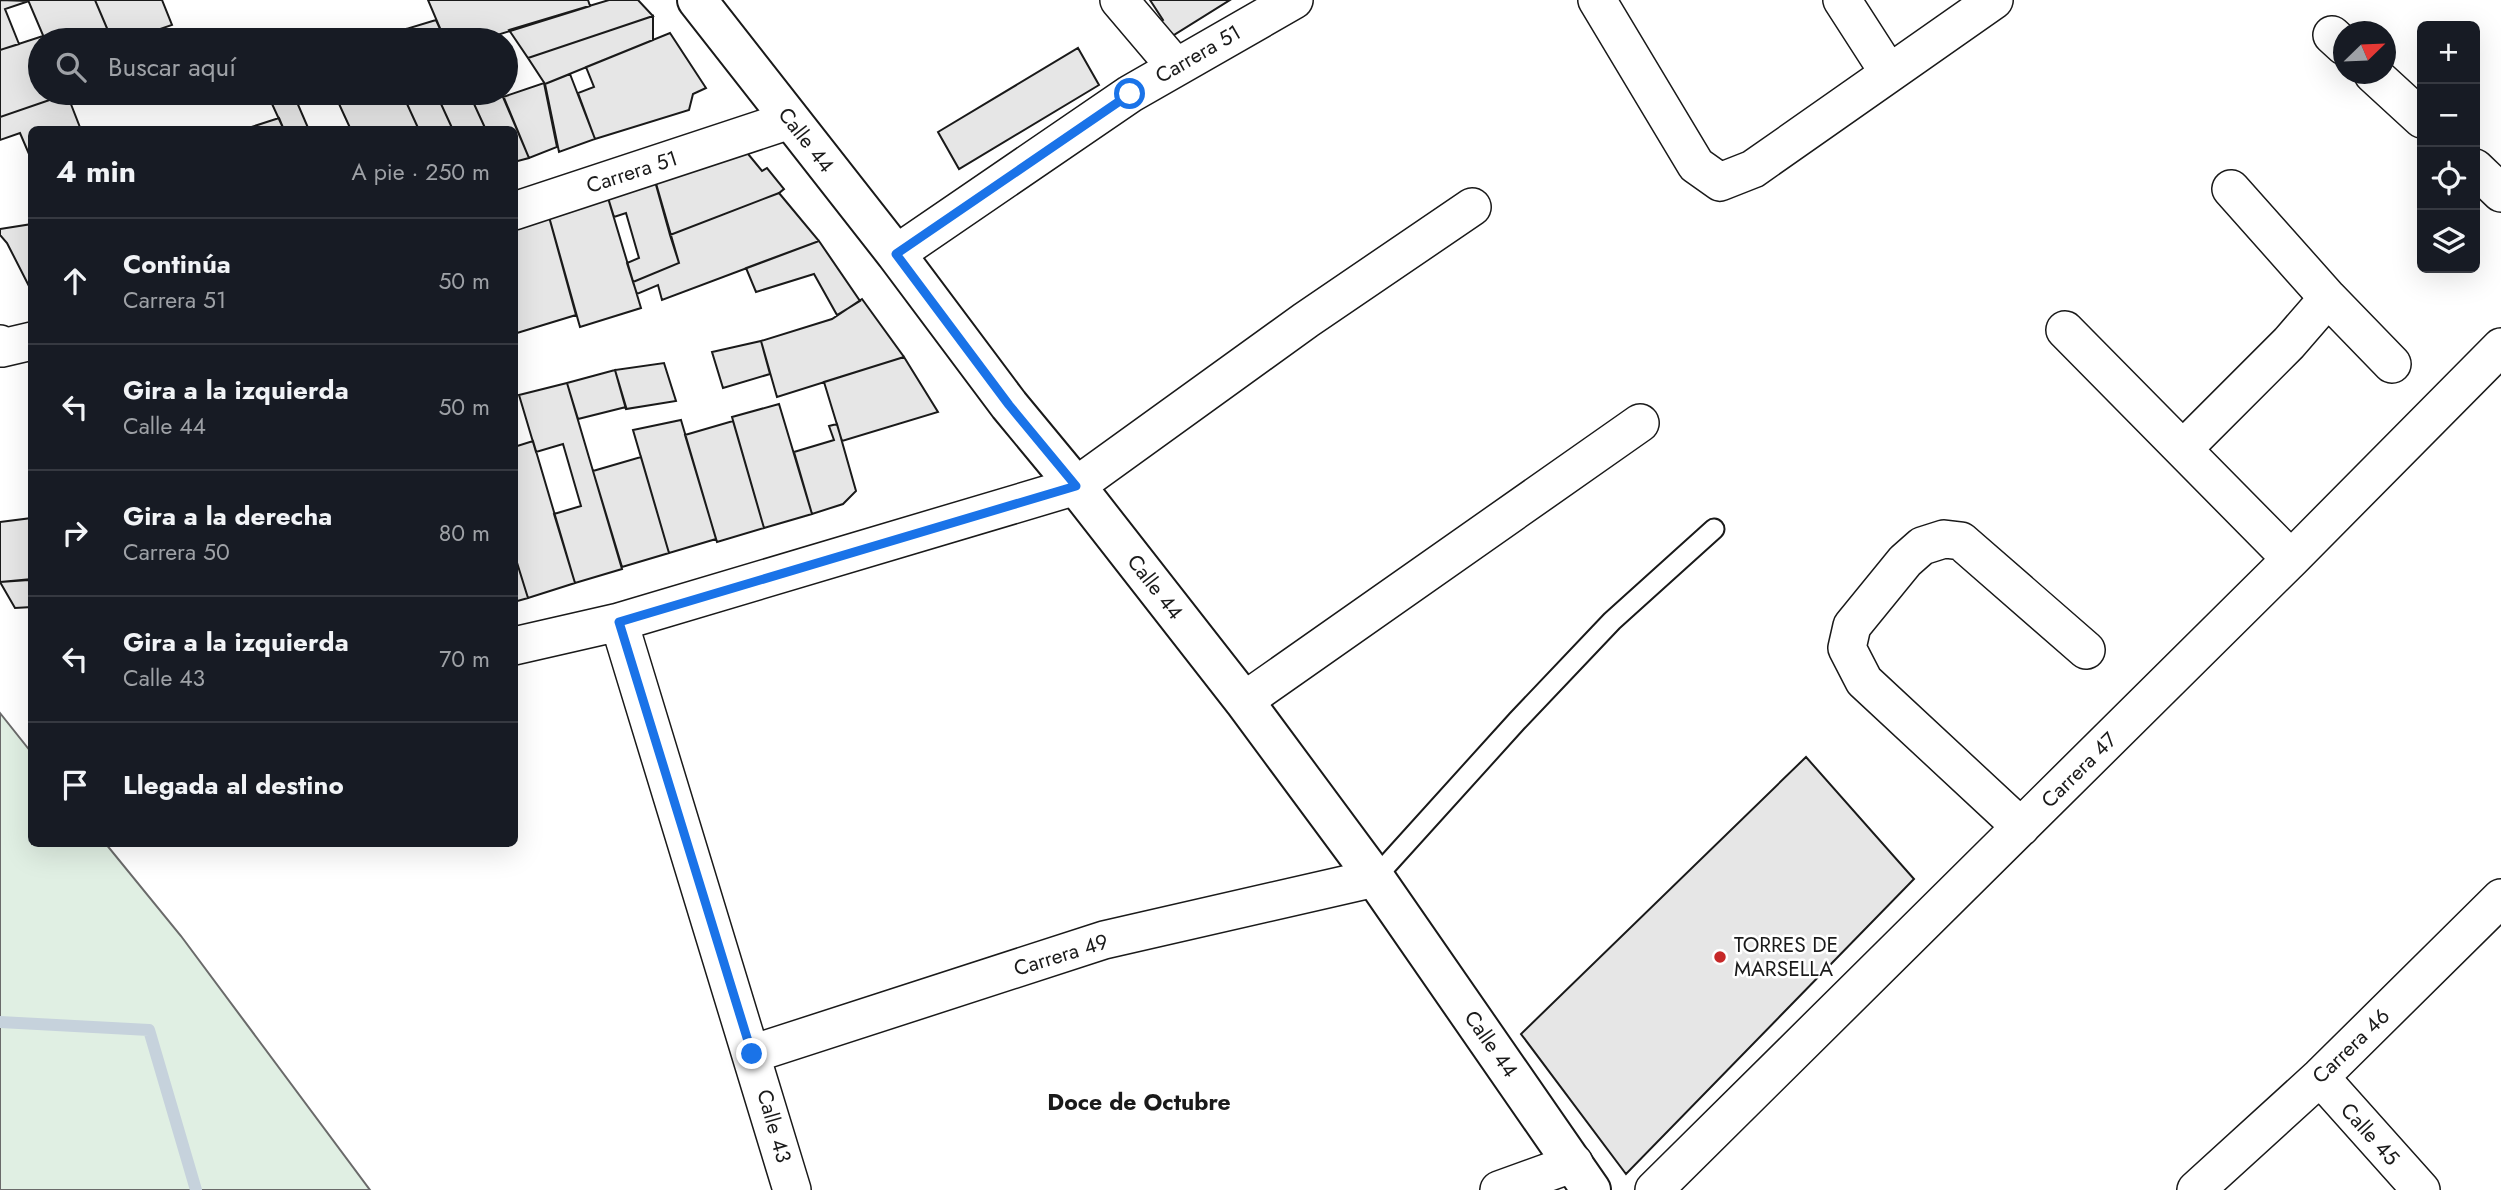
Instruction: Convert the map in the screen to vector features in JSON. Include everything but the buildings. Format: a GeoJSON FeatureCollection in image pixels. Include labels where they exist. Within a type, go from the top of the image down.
{"type":"FeatureCollection","features":[{"type":"Feature","properties":{"kind":"main road","name":"Calle 44"},"geometry":{"type":"LineString","coordinates":[[697,0],[896,254],[1009,405],[1076,486],[1244,701],[1376,878],[1582,1177]]}},
{"type":"Feature","properties":{"kind":"street"},"geometry":{"type":"LineString","coordinates":[[1119,0],[1175,66]]}},
{"type":"Feature","properties":{"kind":"street","name":"Carrera 51"},"geometry":{"type":"LineString","coordinates":[[896,254],[1130,94],[1294,0]]}},
{"type":"Feature","properties":{"kind":"street"},"geometry":{"type":"LineString","coordinates":[[1597,0],[1696,165],[1720,182],[1753,169],[1994,0]]}},
{"type":"Feature","properties":{"kind":"street"},"geometry":{"type":"LineString","coordinates":[[1842,0],[1889,73]]}},
{"type":"Feature","properties":{"kind":"street"},"geometry":{"type":"LineString","coordinates":[[2384,84],[2417,114]]}},
{"type":"Feature","properties":{"kind":"street","name":"Carrera 51"},"geometry":{"type":"LineString","coordinates":[[518,210],[790,120]]}},
{"type":"Feature","properties":{"kind":"street"},"geometry":{"type":"LineString","coordinates":[[2231,189],[2328,298],[2392,364]]}},
{"type":"Feature","properties":{"kind":"street"},"geometry":{"type":"LineString","coordinates":[[518,645],[619,622],[1076,486],[1306,320],[1472,207]]}},
{"type":"Feature","properties":{"kind":"street"},"geometry":{"type":"LineString","coordinates":[[2183,449],[2288,343],[2328,298]]}},
{"type":"Feature","properties":{"kind":"street"},"geometry":{"type":"LineString","coordinates":[[2065,330],[2291,559]]}},
{"type":"Feature","properties":{"kind":"street","name":"Carrera 47"},"geometry":{"type":"LineString","coordinates":[[1654,1190],[2291,559],[2501,347]]}},
{"type":"Feature","properties":{"kind":"street"},"geometry":{"type":"LineString","coordinates":[[1244,701],[1640,422]]}},
{"type":"Feature","properties":{"kind":"street"},"geometry":{"type":"LineString","coordinates":[[2021,827],[1864,681],[1847,648],[1852,625],[1905,561],[1922,546],[1944,539],[1961,541],[2086,650]]}},
{"type":"Feature","properties":{"kind":"street","name":"Calle 43"},"geometry":{"type":"LineString","coordinates":[[619,622],[792,1190]]}},
{"type":"Feature","properties":{"kind":"street","name":"Carrera 49"},"geometry":{"type":"LineString","coordinates":[[752,1054],[1104,940],[1376,878]]}},
{"type":"Feature","properties":{"kind":"street","name":"Carrera 46"},"geometry":{"type":"LineString","coordinates":[[2196,1190],[2320,1077],[2501,898]]}},
{"type":"Feature","properties":{"kind":"street","name":"Calle 45"},"geometry":{"type":"LineString","coordinates":[[2320,1077],[2421,1190]]}},
{"type":"Feature","properties":{"kind":"street"},"geometry":{"type":"LineString","coordinates":[[1499,1190],[1582,1177]]}},
{"type":"Feature","properties":{"kind":"lane"},"geometry":{"type":"LineString","coordinates":[[1376,878],[1517,721],[1612,621],[1714,529]]}},
{"type":"Feature","properties":{"kind":"green space"},"geometry":{"type":"Polygon","coordinates":[[[0,713],[28,748],[28,847],[108,847],[181,936],[370,1190],[0,1190],[0,713]]]}},
{"type":"Feature","properties":{"kind":"waterway"},"geometry":{"type":"LineString","coordinates":[[0,1022],[149,1030],[196,1190]]}},
{"type":"Feature","properties":{"kind":"place","name":"TORRES DE MARSELLA"},"geometry":{"type":"Point","coordinates":[1720,957]}},
{"type":"Feature","properties":{"kind":"district","name":"Doce de Octubre"},"geometry":{"type":"Point","coordinates":[1139,1102]}},
{"type":"Feature","properties":{"kind":"route"},"geometry":{"type":"LineString","coordinates":[[752,1054],[619,622],[1076,486],[1009,405],[896,254],[1130,94]]}}]}
